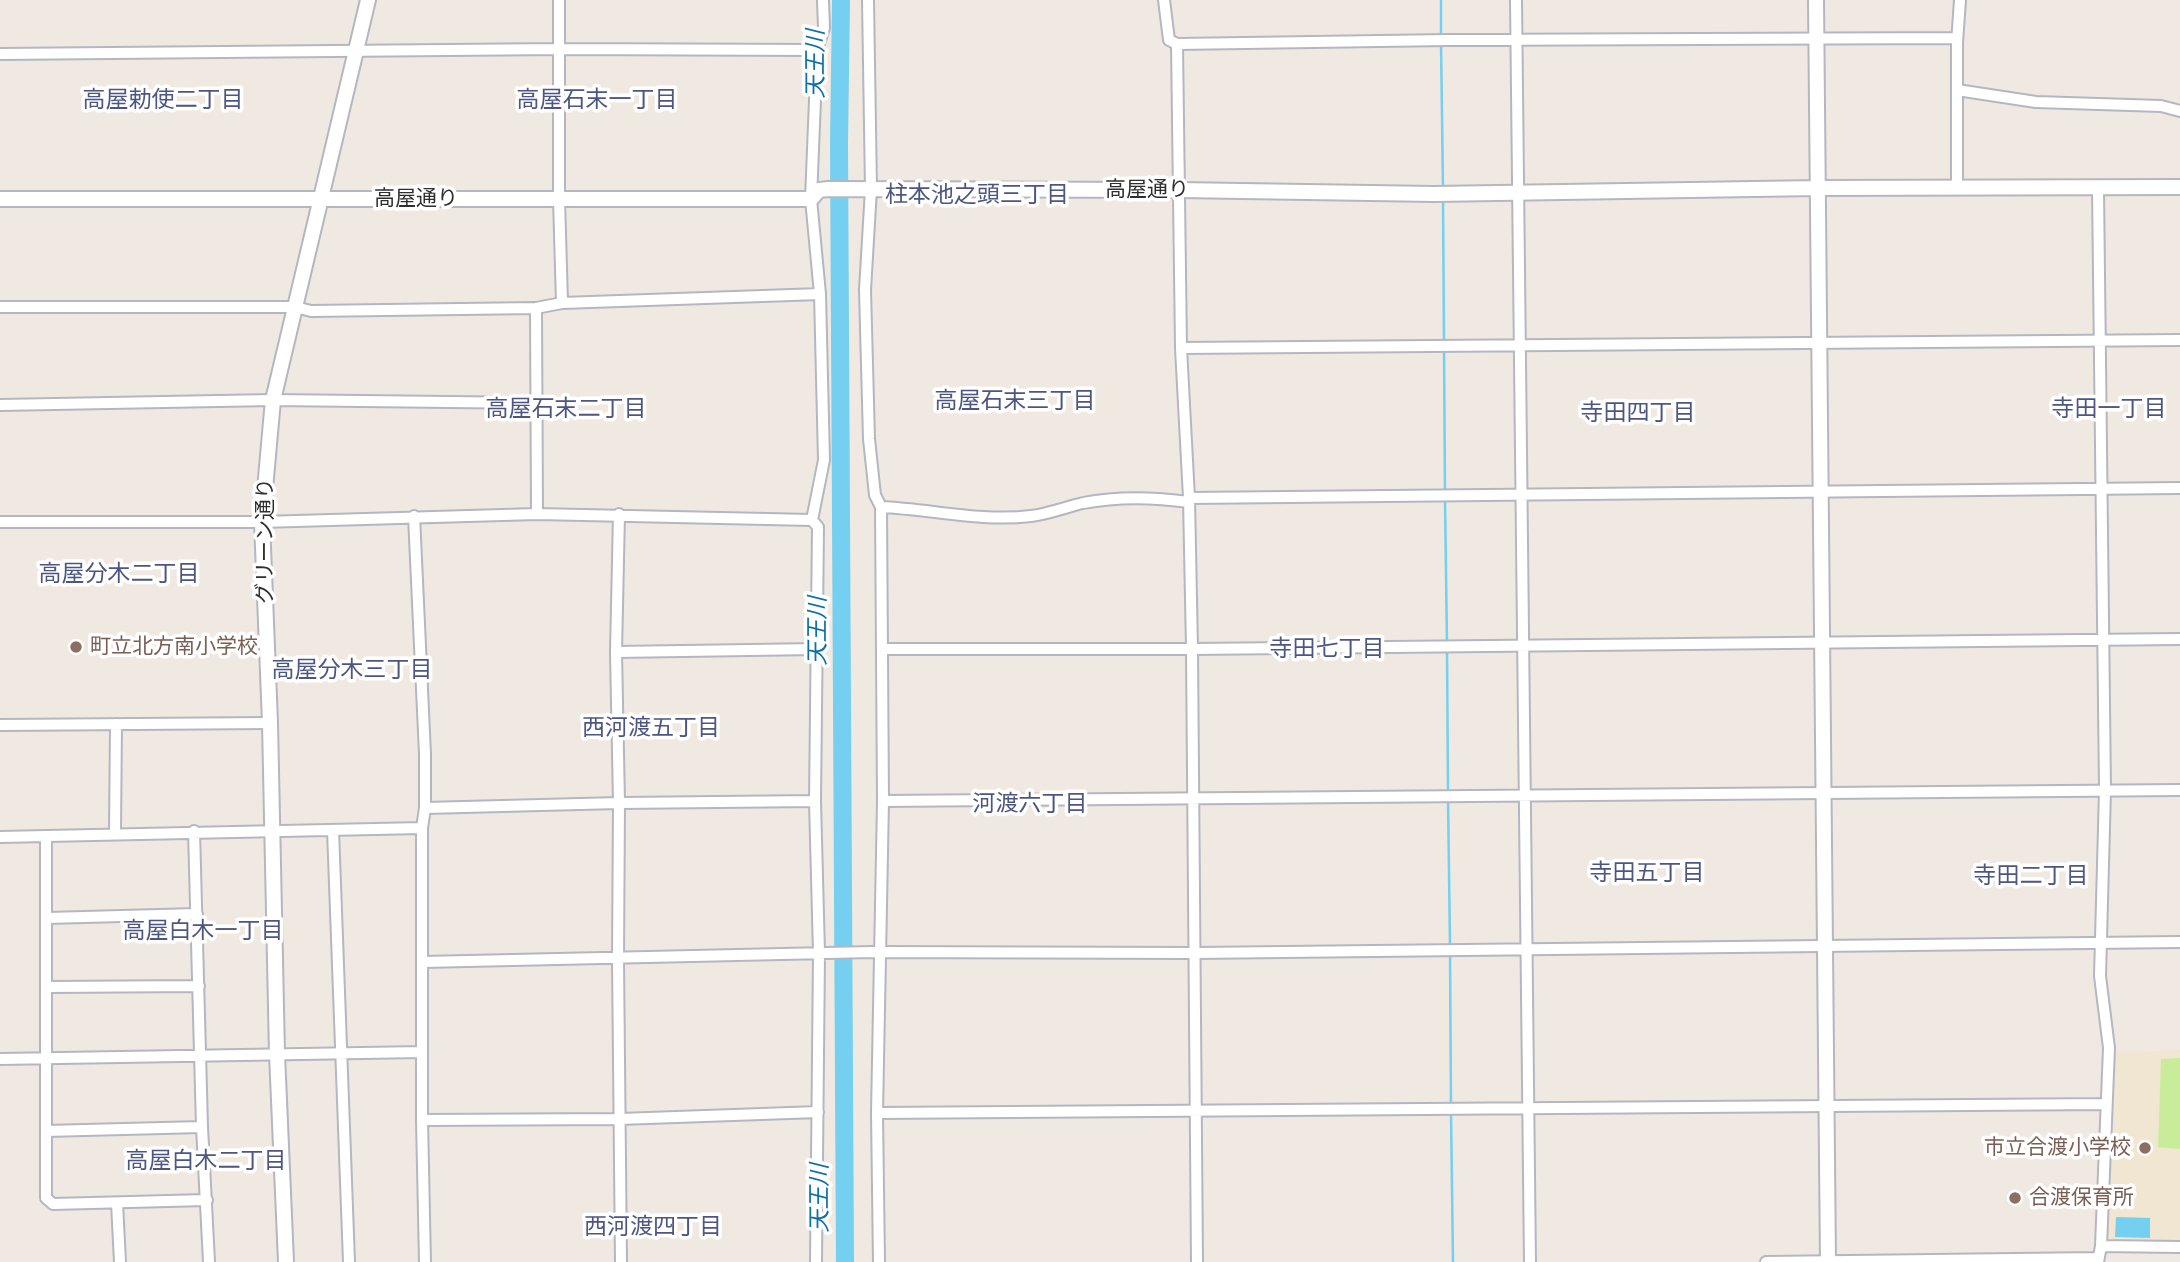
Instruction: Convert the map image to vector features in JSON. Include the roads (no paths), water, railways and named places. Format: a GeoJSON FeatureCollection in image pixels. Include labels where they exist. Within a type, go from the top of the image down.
{"type":"FeatureCollection","features":[{"type":"Feature","properties":{"kind":"street","name":"グリーン通り"},"geometry":{"type":"LineString","coordinates":[[286,1262],[276,1054],[270,723],[262,522],[273,400],[368,0]]}},
{"type":"Feature","properties":{"kind":"street"},"geometry":{"type":"LineString","coordinates":[[559,0],[562,303]]}},
{"type":"Feature","properties":{"kind":"street"},"geometry":{"type":"LineString","coordinates":[[812,520],[824,460],[820,294],[811,200],[817,50],[824,28],[823,0]]}},
{"type":"Feature","properties":{"kind":"street"},"geometry":{"type":"LineString","coordinates":[[868,0],[865,290],[869,439],[875,495],[881,507],[883,801],[876,953],[879,1262]]}},
{"type":"Feature","properties":{"kind":"street"},"geometry":{"type":"LineString","coordinates":[[1164,0],[1168,40],[1177,44],[1957,38]]}},
{"type":"Feature","properties":{"kind":"street"},"geometry":{"type":"LineString","coordinates":[[1516,0],[1530,1262]]}},
{"type":"Feature","properties":{"kind":"street"},"geometry":{"type":"LineString","coordinates":[[1816,0],[1828,1262]]}},
{"type":"Feature","properties":{"kind":"street"},"geometry":{"type":"LineString","coordinates":[[1957,189],[1957,38],[1960,0]]}},
{"type":"Feature","properties":{"kind":"street"},"geometry":{"type":"LineString","coordinates":[[1177,44],[1181,348],[1189,500],[1192,649],[1197,1262]]}},
{"type":"Feature","properties":{"kind":"street"},"geometry":{"type":"LineString","coordinates":[[0,54],[559,49],[817,50]]}},
{"type":"Feature","properties":{"kind":"street"},"geometry":{"type":"LineString","coordinates":[[1957,90],[2036,102],[2161,106],[2180,111]]}},
{"type":"Feature","properties":{"kind":"street","name":"高屋通り"},"geometry":{"type":"LineString","coordinates":[[0,199],[811,200],[819,190],[828,189],[1441,194],[1818,188],[2180,187]]}},
{"type":"Feature","properties":{"kind":"street"},"geometry":{"type":"LineString","coordinates":[[1766,1262],[2098,1260],[2101,1246],[2109,1048],[2100,976],[2105,790],[2098,188]]}},
{"type":"Feature","properties":{"kind":"street"},"geometry":{"type":"LineString","coordinates":[[0,307],[295,307],[311,311],[536,308],[562,303],[820,294]]}},
{"type":"Feature","properties":{"kind":"street"},"geometry":{"type":"LineString","coordinates":[[536,308],[537,514]]}},
{"type":"Feature","properties":{"kind":"street"},"geometry":{"type":"LineString","coordinates":[[1181,348],[2180,340]]}},
{"type":"Feature","properties":{"kind":"street"},"geometry":{"type":"LineString","coordinates":[[0,405],[273,400],[537,403]]}},
{"type":"Feature","properties":{"kind":"street"},"geometry":{"type":"LineString","coordinates":[[881,507],[964,516],[1031,516],[1083,503],[1135,496],[1189,500],[2180,488]]}},
{"type":"Feature","properties":{"kind":"street"},"geometry":{"type":"LineString","coordinates":[[0,522],[262,522],[537,514],[812,520],[818,527],[815,801],[823,953],[816,1262]]}},
{"type":"Feature","properties":{"kind":"street"},"geometry":{"type":"LineString","coordinates":[[619,514],[616,652],[621,1262]]}},
{"type":"Feature","properties":{"kind":"street"},"geometry":{"type":"LineString","coordinates":[[414,516],[425,754],[425,808],[422,828],[425,1262]]}},
{"type":"Feature","properties":{"kind":"street"},"geometry":{"type":"LineString","coordinates":[[882,649],[1192,649],[2180,639]]}},
{"type":"Feature","properties":{"kind":"street"},"geometry":{"type":"LineString","coordinates":[[616,652],[817,649]]}},
{"type":"Feature","properties":{"kind":"street"},"geometry":{"type":"LineString","coordinates":[[0,725],[270,723]]}},
{"type":"Feature","properties":{"kind":"street"},"geometry":{"type":"LineString","coordinates":[[115,833],[116,724]]}},
{"type":"Feature","properties":{"kind":"street"},"geometry":{"type":"LineString","coordinates":[[883,801],[2180,790]]}},
{"type":"Feature","properties":{"kind":"street"},"geometry":{"type":"LineString","coordinates":[[425,808],[815,801]]}},
{"type":"Feature","properties":{"kind":"street"},"geometry":{"type":"LineString","coordinates":[[0,837],[422,828]]}},
{"type":"Feature","properties":{"kind":"street"},"geometry":{"type":"LineString","coordinates":[[333,830],[349,1262]]}},
{"type":"Feature","properties":{"kind":"street"},"geometry":{"type":"LineString","coordinates":[[194,831],[202,1127],[209,1262]]}},
{"type":"Feature","properties":{"kind":"street"},"geometry":{"type":"LineString","coordinates":[[46,835],[46,1198],[53,1204],[207,1200]]}},
{"type":"Feature","properties":{"kind":"street"},"geometry":{"type":"LineString","coordinates":[[47,918],[197,914]]}},
{"type":"Feature","properties":{"kind":"street"},"geometry":{"type":"LineString","coordinates":[[423,962],[823,953],[1195,953],[2180,942]]}},
{"type":"Feature","properties":{"kind":"street"},"geometry":{"type":"LineString","coordinates":[[47,987],[199,986]]}},
{"type":"Feature","properties":{"kind":"street"},"geometry":{"type":"LineString","coordinates":[[0,1059],[422,1052]]}},
{"type":"Feature","properties":{"kind":"street"},"geometry":{"type":"LineString","coordinates":[[877,1113],[2106,1104]]}},
{"type":"Feature","properties":{"kind":"street"},"geometry":{"type":"LineString","coordinates":[[422,1120],[620,1119],[818,1112]]}},
{"type":"Feature","properties":{"kind":"street"},"geometry":{"type":"LineString","coordinates":[[46,1131],[202,1127]]}},
{"type":"Feature","properties":{"kind":"street"},"geometry":{"type":"LineString","coordinates":[[117,1203],[120,1262]]}},
{"type":"Feature","properties":{"kind":"street"},"geometry":{"type":"LineString","coordinates":[[2101,1246],[2180,1247]]}},
{"type":"Feature","properties":{"kind":"water"},"geometry":{"type":"Polygon","coordinates":[[[2116,1217],[2150,1218],[2150,1238],[2115,1237],[2116,1217]]]}},
{"type":"Feature","properties":{"kind":"waterway","name":"天王川"},"geometry":{"type":"LineString","coordinates":[[841,0],[839,144],[845,1262]]}},
{"type":"Feature","properties":{"kind":"waterway"},"geometry":{"type":"LineString","coordinates":[[1441,0],[1441,35]]}},
{"type":"Feature","properties":{"kind":"waterway"},"geometry":{"type":"LineString","coordinates":[[1441,42],[1443,189]]}},
{"type":"Feature","properties":{"kind":"waterway"},"geometry":{"type":"LineString","coordinates":[[1443,199],[1444,343]]}},
{"type":"Feature","properties":{"kind":"waterway"},"geometry":{"type":"LineString","coordinates":[[1444,350],[1445,494]]}},
{"type":"Feature","properties":{"kind":"waterway"},"geometry":{"type":"LineString","coordinates":[[1445,500],[1447,644]]}},
{"type":"Feature","properties":{"kind":"waterway"},"geometry":{"type":"LineString","coordinates":[[1447,651],[1448,791]]}},
{"type":"Feature","properties":{"kind":"waterway"},"geometry":{"type":"LineString","coordinates":[[1448,798],[1450,945]]}},
{"type":"Feature","properties":{"kind":"waterway"},"geometry":{"type":"LineString","coordinates":[[1450,952],[1451,1106]]}},
{"type":"Feature","properties":{"kind":"waterway"},"geometry":{"type":"LineString","coordinates":[[1451,1113],[1453,1262]]}},
{"type":"Feature","properties":{"kind":"place","name":"町立北方南小学校"},"geometry":{"type":"Point","coordinates":[76,647]}},
{"type":"Feature","properties":{"kind":"place","name":"市立合渡小学校"},"geometry":{"type":"Point","coordinates":[2145,1148]}},
{"type":"Feature","properties":{"kind":"place","name":"合渡保育所"},"geometry":{"type":"Point","coordinates":[2015,1198]}},
{"type":"Feature","properties":{"kind":"district","name":"高屋勅使二丁目"},"geometry":{"type":"Point","coordinates":[163,101]}},
{"type":"Feature","properties":{"kind":"district","name":"高屋石末一丁目"},"geometry":{"type":"Point","coordinates":[597,101]}},
{"type":"Feature","properties":{"kind":"district","name":"柱本池之頭三丁目"},"geometry":{"type":"Point","coordinates":[977,196]}},
{"type":"Feature","properties":{"kind":"district","name":"高屋石末三丁目"},"geometry":{"type":"Point","coordinates":[1015,402]}},
{"type":"Feature","properties":{"kind":"district","name":"高屋石末二丁目"},"geometry":{"type":"Point","coordinates":[566,410]}},
{"type":"Feature","properties":{"kind":"district","name":"寺田一丁目"},"geometry":{"type":"Point","coordinates":[2109,410]}},
{"type":"Feature","properties":{"kind":"district","name":"寺田四丁目"},"geometry":{"type":"Point","coordinates":[1638,414]}},
{"type":"Feature","properties":{"kind":"district","name":"高屋分木二丁目"},"geometry":{"type":"Point","coordinates":[119,575]}},
{"type":"Feature","properties":{"kind":"district","name":"寺田七丁目"},"geometry":{"type":"Point","coordinates":[1327,650]}},
{"type":"Feature","properties":{"kind":"district","name":"高屋分木三丁目"},"geometry":{"type":"Point","coordinates":[352,671]}},
{"type":"Feature","properties":{"kind":"district","name":"西河渡五丁目"},"geometry":{"type":"Point","coordinates":[651,729]}},
{"type":"Feature","properties":{"kind":"district","name":"河渡六丁目"},"geometry":{"type":"Point","coordinates":[1030,805]}},
{"type":"Feature","properties":{"kind":"district","name":"寺田五丁目"},"geometry":{"type":"Point","coordinates":[1647,874]}},
{"type":"Feature","properties":{"kind":"district","name":"寺田二丁目"},"geometry":{"type":"Point","coordinates":[2031,877]}},
{"type":"Feature","properties":{"kind":"district","name":"高屋白木一丁目"},"geometry":{"type":"Point","coordinates":[203,932]}},
{"type":"Feature","properties":{"kind":"district","name":"高屋白木二丁目"},"geometry":{"type":"Point","coordinates":[206,1162]}},
{"type":"Feature","properties":{"kind":"district","name":"西河渡四丁目"},"geometry":{"type":"Point","coordinates":[653,1228]}}]}
